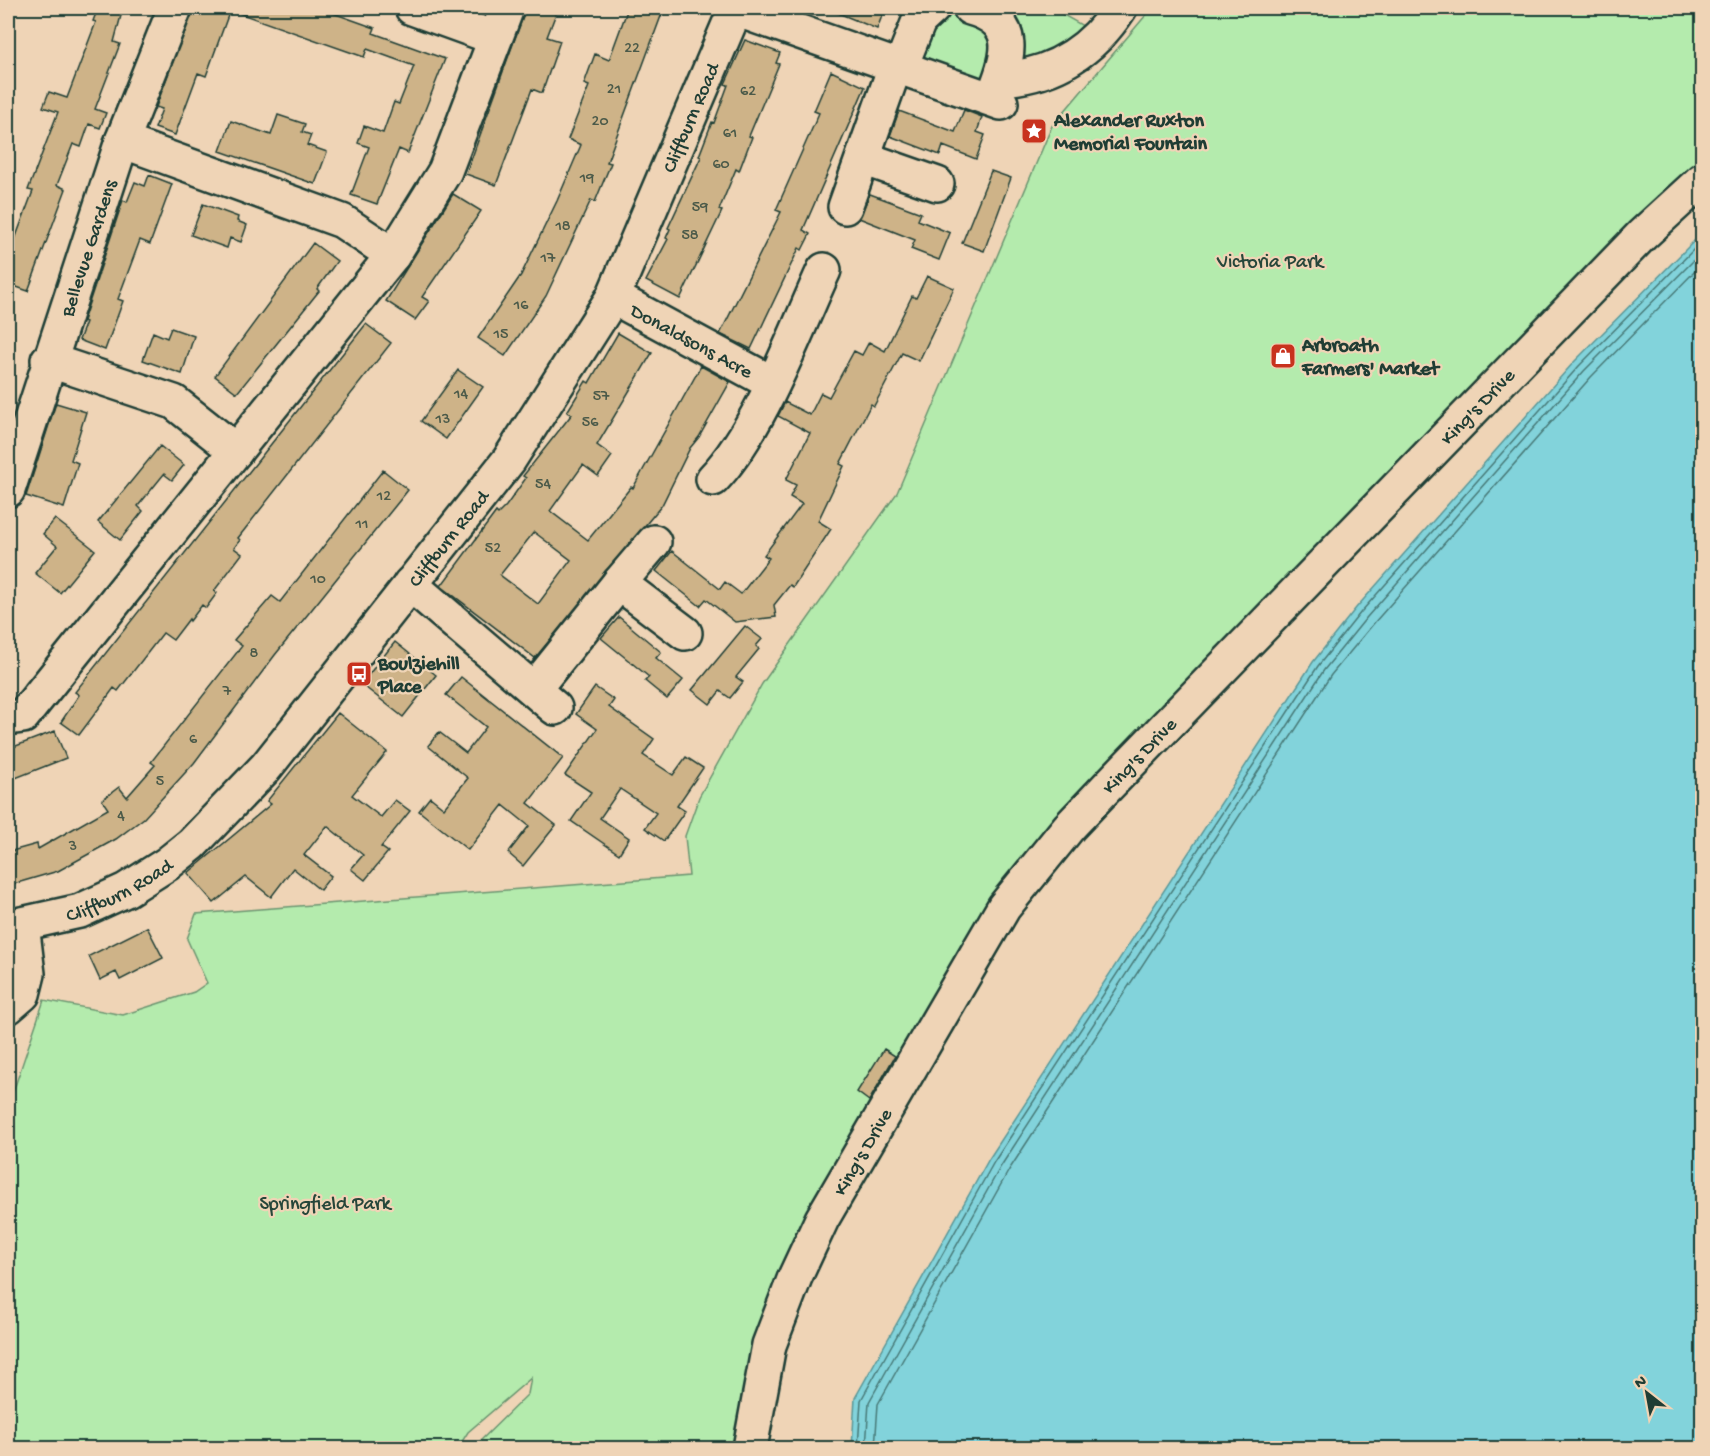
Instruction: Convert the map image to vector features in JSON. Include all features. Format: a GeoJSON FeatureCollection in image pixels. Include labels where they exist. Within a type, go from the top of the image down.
{"type":"FeatureCollection","features":[{"type":"Feature","properties":{"kind":"street","name":"Bellevue Gardens"},"geometry":{"type":"LineString","coordinates":[[8,490],[48,360],[122,141],[175,8]]}},
{"type":"Feature","properties":{"kind":"street"},"geometry":{"type":"LineString","coordinates":[[412,8],[495,38]]}},
{"type":"Feature","properties":{"kind":"street"},"geometry":{"type":"LineString","coordinates":[[8,718],[23,716],[393,255],[445,171],[507,8]]}},
{"type":"Feature","properties":{"kind":"street"},"geometry":{"type":"LineString","coordinates":[[735,8],[898,65],[998,94],[1070,60],[1102,32],[1120,8]]}},
{"type":"Feature","properties":{"kind":"street","name":"Cliffburn Road"},"geometry":{"type":"LineString","coordinates":[[15,926],[80,910],[126,890],[167,864],[192,844],[266,767],[508,460],[613,297],[735,8]]}},
{"type":"Feature","properties":{"kind":"street"},"geometry":{"type":"LineString","coordinates":[[845,207],[898,65],[919,21],[933,8]]}},
{"type":"Feature","properties":{"kind":"street"},"geometry":{"type":"LineString","coordinates":[[970,8],[988,12],[998,20],[1006,32],[1008,51],[998,94]]}},
{"type":"Feature","properties":{"kind":"street"},"geometry":{"type":"LineString","coordinates":[[122,141],[342,221],[393,255]]}},
{"type":"Feature","properties":{"kind":"street"},"geometry":{"type":"LineString","coordinates":[[863,158],[937,184]]}},
{"type":"Feature","properties":{"kind":"street","name":"King's Drive"},"geometry":{"type":"LineString","coordinates":[[750,1449],[769,1345],[817,1228],[1004,907],[1070,827],[1108,786],[1633,244],[1702,180]]}},
{"type":"Feature","properties":{"kind":"street","name":"Donaldsons Acre"},"geometry":{"type":"LineString","coordinates":[[713,479],[729,462],[772,383],[824,270]]}},
{"type":"Feature","properties":{"kind":"street","name":"Donaldsons Acre"},"geometry":{"type":"LineString","coordinates":[[613,297],[772,383]]}},
{"type":"Feature","properties":{"kind":"street"},"geometry":{"type":"LineString","coordinates":[[48,360],[174,402],[236,451]]}},
{"type":"Feature","properties":{"kind":"street"},"geometry":{"type":"LineString","coordinates":[[410,584],[545,699],[619,583],[654,542]]}},
{"type":"Feature","properties":{"kind":"street"},"geometry":{"type":"LineString","coordinates":[[619,583],[685,633]]}},
{"type":"Feature","properties":{"kind":"street"},"geometry":{"type":"LineString","coordinates":[[8,1007],[23,994],[28,974],[15,926]]}},
{"type":"Feature","properties":{"kind":"green space"},"geometry":{"type":"Polygon","coordinates":[[[999,8],[1051,8],[1085,27],[1056,51],[1027,58],[1022,54],[999,8]]]}},
{"type":"Feature","properties":{"kind":"green space","name":"Victoria Park"},"geometry":{"type":"Polygon","coordinates":[[[1152,8],[1702,8],[1702,184],[1004,907],[769,1345],[750,1448],[473,1448],[528,1394],[531,1378],[468,1432],[458,1448],[8,1448],[8,1107],[44,1000],[123,1015],[194,992],[207,983],[187,939],[196,914],[689,876],[685,836],[699,797],[762,684],[897,493],[1052,126],[1152,8]]]}},
{"type":"Feature","properties":{"kind":"green space"},"geometry":{"type":"Polygon","coordinates":[[[944,12],[953,12],[987,24],[1000,39],[985,75],[978,79],[924,59],[920,50],[944,12]]]}},
{"type":"Feature","properties":{"kind":"water"},"geometry":{"type":"Polygon","coordinates":[[[1702,233],[1702,1448],[852,1448],[855,1398],[989,1159],[1313,662],[1356,608],[1574,362],[1702,233]]]}},
{"type":"Feature","properties":{"kind":"building"},"geometry":{"type":"Polygon","coordinates":[[[98,8],[123,8],[114,42],[120,44],[95,109],[106,113],[100,128],[89,124],[81,147],[73,144],[57,185],[66,189],[28,291],[8,284],[8,258],[33,191],[28,190],[58,112],[43,107],[49,92],[67,98],[96,22],[93,21],[98,8]]]}},
{"type":"Feature","properties":{"kind":"building"},"geometry":{"type":"Polygon","coordinates":[[[193,8],[319,8],[375,28],[373,33],[445,59],[408,153],[399,149],[377,204],[351,195],[369,147],[358,143],[364,126],[383,133],[394,102],[399,104],[414,66],[367,49],[364,57],[230,10],[206,76],[198,73],[175,135],[155,128],[162,109],[156,107],[193,8]]]}},
{"type":"Feature","properties":{"kind":"building"},"geometry":{"type":"Polygon","coordinates":[[[526,8],[558,8],[547,37],[560,41],[542,93],[532,89],[496,185],[466,174],[526,8]]]}},
{"type":"Feature","properties":{"kind":"building"},"geometry":{"type":"Polygon","coordinates":[[[628,8],[664,8],[607,162],[611,163],[595,202],[591,200],[546,296],[505,356],[478,338],[521,275],[557,201],[581,145],[568,139],[589,86],[584,84],[595,54],[609,60],[628,8]]]}},
{"type":"Feature","properties":{"kind":"building"},"geometry":{"type":"Polygon","coordinates":[[[826,8],[885,8],[877,29],[826,8]]]}},
{"type":"Feature","properties":{"kind":"building"},"geometry":{"type":"Polygon","coordinates":[[[745,40],[780,53],[776,63],[779,64],[749,136],[752,137],[739,171],[736,169],[719,210],[722,211],[680,299],[646,281],[668,239],[666,238],[670,229],[668,228],[701,157],[699,156],[728,85],[725,84],[745,40]]]}},
{"type":"Feature","properties":{"kind":"building"},"geometry":{"type":"Polygon","coordinates":[[[831,71],[865,87],[803,230],[810,234],[802,250],[799,248],[751,349],[720,334],[781,212],[776,210],[819,113],[814,111],[831,71]]]}},
{"type":"Feature","properties":{"kind":"building"},"geometry":{"type":"Polygon","coordinates":[[[964,110],[982,117],[977,132],[985,135],[976,159],[943,146],[940,155],[890,136],[899,111],[955,132],[964,110]]]}},
{"type":"Feature","properties":{"kind":"building"},"geometry":{"type":"Polygon","coordinates":[[[278,115],[305,124],[302,132],[311,135],[307,145],[327,152],[315,184],[220,151],[231,121],[271,135],[278,115]]]}},
{"type":"Feature","properties":{"kind":"building"},"geometry":{"type":"Polygon","coordinates":[[[991,171],[1011,178],[984,251],[962,243],[991,171]]]}},
{"type":"Feature","properties":{"kind":"building"},"geometry":{"type":"Polygon","coordinates":[[[149,175],[172,184],[150,244],[140,240],[118,299],[123,301],[105,350],[79,340],[86,322],[83,321],[123,200],[127,202],[135,182],[145,186],[149,175]]]}},
{"type":"Feature","properties":{"kind":"building"},"geometry":{"type":"Polygon","coordinates":[[[453,194],[481,211],[422,297],[429,301],[415,320],[386,301],[453,194]]]}},
{"type":"Feature","properties":{"kind":"building"},"geometry":{"type":"Polygon","coordinates":[[[870,194],[921,213],[918,220],[950,233],[939,260],[911,249],[915,240],[859,218],[870,194]]]}},
{"type":"Feature","properties":{"kind":"building"},"geometry":{"type":"Polygon","coordinates":[[[203,204],[238,217],[237,221],[247,225],[241,242],[230,238],[227,248],[191,235],[203,204]]]}},
{"type":"Feature","properties":{"kind":"building"},"geometry":{"type":"Polygon","coordinates":[[[313,243],[337,261],[317,289],[319,291],[237,393],[215,376],[313,243]]]}},
{"type":"Feature","properties":{"kind":"building"},"geometry":{"type":"Polygon","coordinates":[[[927,276],[954,288],[919,361],[902,353],[874,406],[871,404],[840,464],[844,466],[818,521],[831,529],[793,587],[790,585],[774,605],[776,617],[735,622],[706,599],[700,606],[656,571],[672,551],[720,589],[725,582],[741,594],[769,558],[764,555],[802,504],[790,497],[796,485],[786,480],[810,433],[778,416],[785,402],[810,415],[821,393],[829,397],[854,351],[862,355],[869,342],[885,351],[912,296],[916,298],[927,276]]]}},
{"type":"Feature","properties":{"kind":"building"},"geometry":{"type":"Polygon","coordinates":[[[366,324],[391,343],[238,538],[240,540],[234,548],[242,554],[214,591],[217,593],[206,608],[202,605],[173,640],[163,633],[118,691],[114,688],[79,735],[61,722],[79,695],[75,692],[366,324]]]}},
{"type":"Feature","properties":{"kind":"building"},"geometry":{"type":"Polygon","coordinates":[[[171,328],[194,336],[182,374],[143,360],[153,332],[167,338],[171,328]]]}},
{"type":"Feature","properties":{"kind":"building"},"geometry":{"type":"Polygon","coordinates":[[[618,333],[652,353],[597,445],[612,456],[598,476],[583,465],[550,511],[588,540],[631,487],[633,488],[701,366],[730,382],[699,437],[690,448],[662,505],[535,658],[441,586],[496,512],[498,514],[506,506],[526,478],[523,476],[572,414],[567,412],[586,381],[589,383],[618,333]],[[534,532],[500,575],[538,604],[571,560],[534,532]]]}},
{"type":"Feature","properties":{"kind":"building"},"geometry":{"type":"Polygon","coordinates":[[[458,370],[483,387],[446,439],[421,421],[458,370]]]}},
{"type":"Feature","properties":{"kind":"building"},"geometry":{"type":"Polygon","coordinates":[[[56,403],[86,412],[71,460],[78,463],[64,508],[26,496],[56,403]]]}},
{"type":"Feature","properties":{"kind":"building"},"geometry":{"type":"Polygon","coordinates":[[[160,446],[184,465],[172,480],[164,474],[138,506],[143,511],[120,540],[98,522],[160,446]]]}},
{"type":"Feature","properties":{"kind":"building"},"geometry":{"type":"Polygon","coordinates":[[[383,470],[408,490],[275,655],[194,763],[144,818],[116,839],[58,871],[10,885],[8,852],[37,844],[38,849],[108,809],[102,800],[119,787],[127,797],[155,765],[151,762],[242,646],[234,640],[272,596],[280,602],[383,470]]]}},
{"type":"Feature","properties":{"kind":"building"},"geometry":{"type":"Polygon","coordinates":[[[55,519],[95,550],[60,593],[35,573],[57,546],[43,534],[55,519]]]}},
{"type":"Feature","properties":{"kind":"building"},"geometry":{"type":"Polygon","coordinates":[[[619,617],[661,652],[656,658],[683,680],[667,699],[645,681],[649,677],[601,638],[619,617]]]}},
{"type":"Feature","properties":{"kind":"building"},"geometry":{"type":"Polygon","coordinates":[[[745,626],[762,639],[756,646],[759,649],[736,677],[743,682],[730,698],[720,691],[710,704],[692,690],[745,626]]]}},
{"type":"Feature","properties":{"kind":"building"},"geometry":{"type":"Polygon","coordinates":[[[395,642],[436,675],[403,717],[361,684],[395,642]]]}},
{"type":"Feature","properties":{"kind":"building"},"geometry":{"type":"Polygon","coordinates":[[[461,677],[563,758],[528,803],[556,825],[523,866],[508,853],[529,826],[503,805],[468,850],[419,811],[430,797],[444,808],[468,778],[428,746],[439,732],[466,753],[486,727],[446,695],[461,677]]]}},
{"type":"Feature","properties":{"kind":"building"},"geometry":{"type":"Polygon","coordinates":[[[595,687],[614,700],[609,707],[654,739],[643,755],[673,775],[686,757],[703,768],[677,806],[685,811],[664,841],[645,828],[656,813],[620,789],[600,818],[629,838],[619,854],[571,821],[591,792],[565,775],[597,729],[576,714],[595,687]]]}},
{"type":"Feature","properties":{"kind":"building"},"geometry":{"type":"Polygon","coordinates":[[[338,713],[387,752],[352,795],[381,817],[395,800],[410,811],[381,847],[388,852],[365,880],[351,869],[363,855],[327,826],[304,855],[331,876],[320,890],[293,868],[271,897],[246,877],[214,903],[188,873],[271,804],[267,801],[338,713]]]}},
{"type":"Feature","properties":{"kind":"building"},"geometry":{"type":"Polygon","coordinates":[[[55,731],[66,758],[8,781],[8,749],[55,731]]]}},
{"type":"Feature","properties":{"kind":"building"},"geometry":{"type":"Polygon","coordinates":[[[147,927],[163,958],[120,980],[116,972],[100,980],[89,956],[147,927]]]}},
{"type":"Feature","properties":{"kind":"building"},"geometry":{"type":"Polygon","coordinates":[[[884,1049],[895,1056],[869,1101],[857,1092],[884,1049]]]}},
{"type":"Feature","properties":{"kind":"place","name":"Alexander Ruxton Memorial Fountain"},"geometry":{"type":"Point","coordinates":[1034,131]}},
{"type":"Feature","properties":{"kind":"place","name":"Arbroath Farmers' Market"},"geometry":{"type":"Point","coordinates":[1283,356]}},
{"type":"Feature","properties":{"kind":"place","name":"Boulziehill Place"},"geometry":{"type":"Point","coordinates":[359,674]}},
{"type":"Feature","properties":{"kind":"park label","name":"Springfield Park"},"geometry":{"type":"Point","coordinates":[325,1202]}}]}
